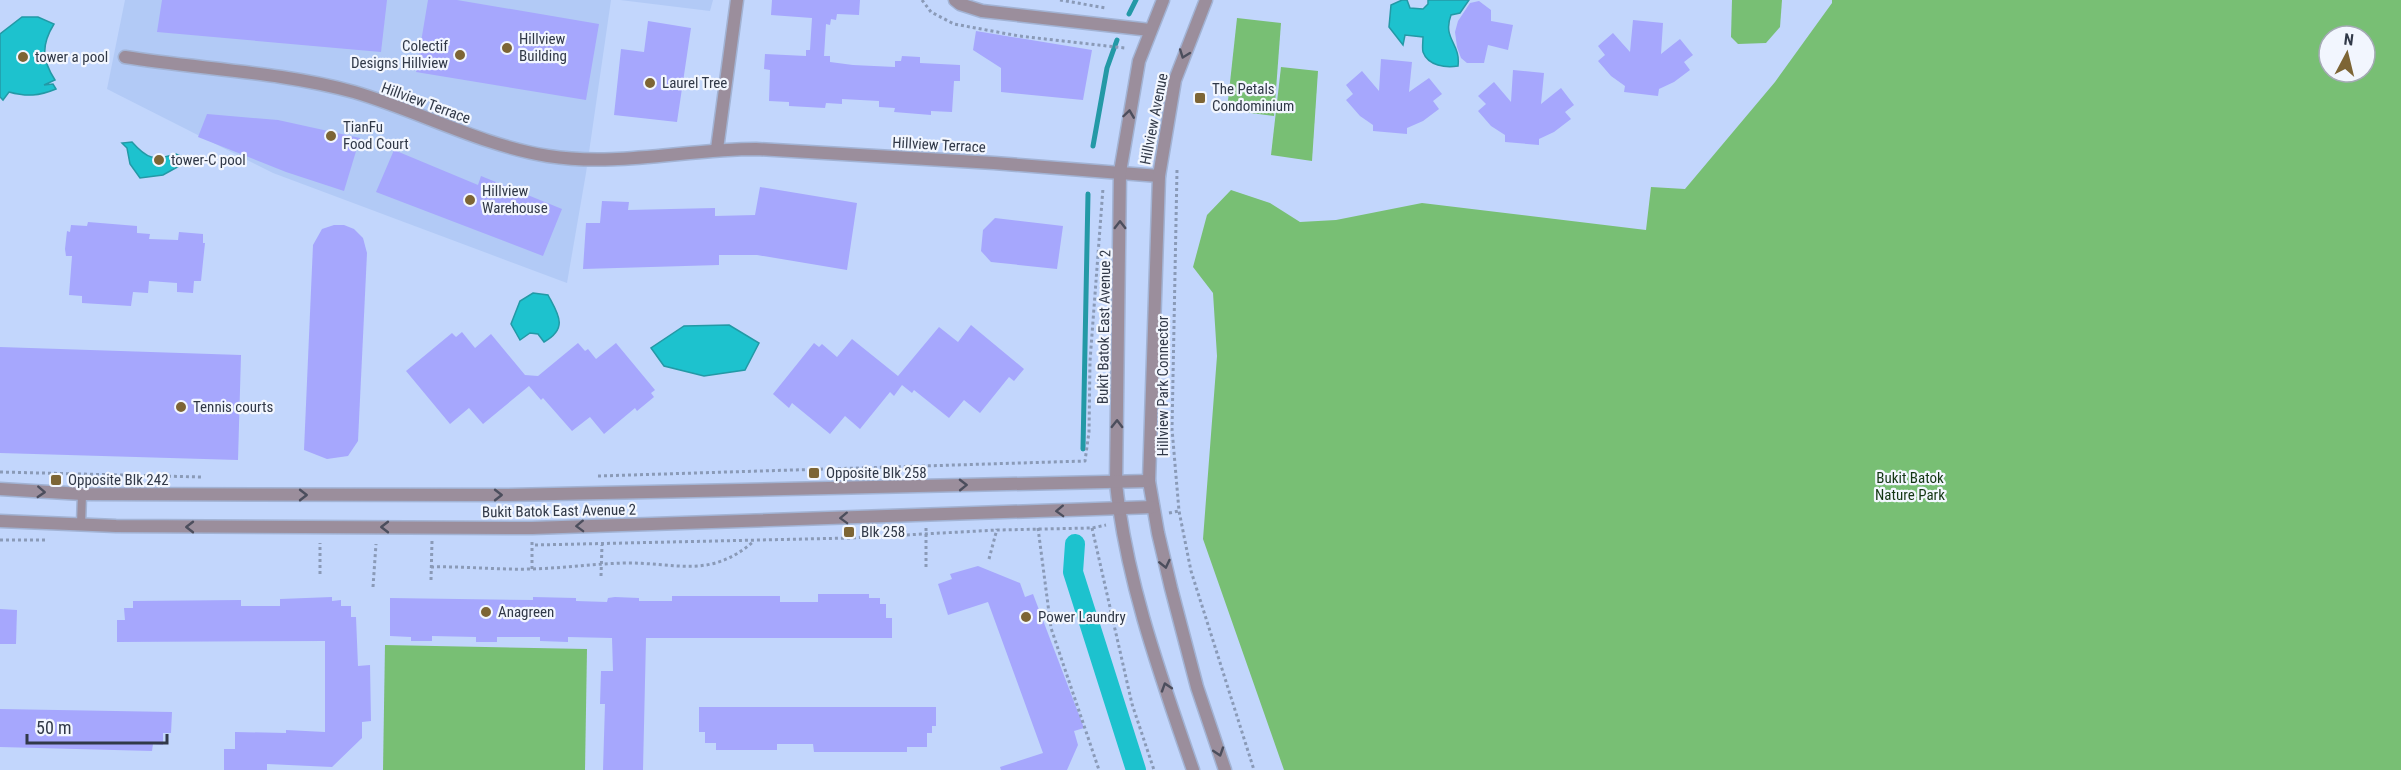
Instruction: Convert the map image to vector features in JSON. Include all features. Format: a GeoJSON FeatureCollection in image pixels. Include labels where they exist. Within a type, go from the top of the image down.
{"type":"FeatureCollection","features":[{"type":"Feature","properties":{"kind":"street"},"geometry":{"type":"LineString","coordinates":[[717,149],[737,0]]}},
{"type":"Feature","properties":{"kind":"street"},"geometry":{"type":"LineString","coordinates":[[956,0],[960,4],[982,11],[1150,30]]}},
{"type":"Feature","properties":{"kind":"street","name":"Hillview Avenue"},"geometry":{"type":"LineString","coordinates":[[1120,172],[1139,62],[1163,0]]}},
{"type":"Feature","properties":{"kind":"street","name":"Hillview Avenue"},"geometry":{"type":"LineString","coordinates":[[1159,176],[1175,80],[1206,0]]}},
{"type":"Feature","properties":{"kind":"street","name":"Hillview Terrace"},"geometry":{"type":"LineString","coordinates":[[125,57],[315,82],[356,93],[490,142],[548,156],[604,161],[717,149],[768,150],[1159,176]]}},
{"type":"Feature","properties":{"kind":"street","name":"Bukit Batok East Avenue 2"},"geometry":{"type":"LineString","coordinates":[[1120,172],[1116,483],[1118,509],[1136,591],[1193,770]]}},
{"type":"Feature","properties":{"kind":"street"},"geometry":{"type":"LineString","coordinates":[[1159,176],[1149,481],[1171,588],[1197,687],[1225,770]]}},
{"type":"Feature","properties":{"kind":"street","name":"Bukit Batok East Avenue 2"},"geometry":{"type":"LineString","coordinates":[[0,489],[82,494],[508,495],[1149,481]]}},
{"type":"Feature","properties":{"kind":"street","name":"Bukit Batok East Avenue 2"},"geometry":{"type":"LineString","coordinates":[[0,521],[81,525],[520,528],[1154,507]]}},
{"type":"Feature","properties":{"kind":"lane"},"geometry":{"type":"LineString","coordinates":[[81,525],[82,494]]}},
{"type":"Feature","properties":{"kind":"path"},"geometry":{"type":"LineString","coordinates":[[922,0],[931,12],[954,24],[1019,36],[1125,48]]}},
{"type":"Feature","properties":{"kind":"path","name":"Hillview Park Connector"},"geometry":{"type":"LineString","coordinates":[[1177,162],[1172,429],[1179,511],[1191,571],[1254,770]]}},
{"type":"Feature","properties":{"kind":"path"},"geometry":{"type":"LineString","coordinates":[[587,476],[1084,462],[1089,432],[1090,361],[1096,255],[1105,171]]}},
{"type":"Feature","properties":{"kind":"path"},"geometry":{"type":"LineString","coordinates":[[0,472],[211,477]]}},
{"type":"Feature","properties":{"kind":"path"},"geometry":{"type":"LineString","coordinates":[[926,515],[926,568]]}},
{"type":"Feature","properties":{"kind":"path"},"geometry":{"type":"LineString","coordinates":[[1099,770],[1051,628],[1038,529],[1092,528],[1132,704],[1155,770]]}},
{"type":"Feature","properties":{"kind":"path"},"geometry":{"type":"LineString","coordinates":[[989,559],[997,530]]}},
{"type":"Feature","properties":{"kind":"path"},"geometry":{"type":"LineString","coordinates":[[431,567],[532,569],[626,563],[669,567],[701,566],[739,554],[755,540]]}},
{"type":"Feature","properties":{"kind":"path"},"geometry":{"type":"LineString","coordinates":[[320,574],[321,543]]}},
{"type":"Feature","properties":{"kind":"path"},"geometry":{"type":"LineString","coordinates":[[373,587],[376,544]]}},
{"type":"Feature","properties":{"kind":"path"},"geometry":{"type":"LineString","coordinates":[[431,580],[432,544]]}},
{"type":"Feature","properties":{"kind":"path"},"geometry":{"type":"LineString","coordinates":[[601,576],[602,544]]}},
{"type":"Feature","properties":{"kind":"path"},"geometry":{"type":"LineString","coordinates":[[532,545],[532,569]]}},
{"type":"Feature","properties":{"kind":"shaded area"},"geometry":{"type":"Polygon","coordinates":[[[125,0],[611,0],[586,173],[567,283],[273,173],[107,89],[125,0]]]}},
{"type":"Feature","properties":{"kind":"shaded area"},"geometry":{"type":"Polygon","coordinates":[[[620,0],[713,0],[710,11],[620,0]]]}},
{"type":"Feature","properties":{"kind":"shaded area"},"geometry":{"type":"Polygon","coordinates":[[[1407,0],[1410,8],[1423,9],[1428,4],[1428,0],[1469,0],[1460,13],[1451,15],[1449,23],[1450,36],[1457,52],[1458,66],[1443,66],[1425,57],[1423,37],[1405,35],[1403,45],[1389,27],[1391,5],[1407,0]]]}},
{"type":"Feature","properties":{"kind":"shaded area","name":"tower a pool"},"geometry":{"type":"Polygon","coordinates":[[[22,17],[38,17],[54,24],[47,39],[45,52],[48,66],[55,80],[44,85],[53,84],[56,89],[33,95],[9,92],[3,100],[0,97],[0,34],[22,17]]]}},
{"type":"Feature","properties":{"kind":"shaded area","name":"tower-C pool"},"geometry":{"type":"Polygon","coordinates":[[[132,142],[151,157],[176,154],[190,160],[163,175],[140,178],[130,164],[127,148],[122,143],[132,142]]]}},
{"type":"Feature","properties":{"kind":"shaded area"},"geometry":{"type":"Polygon","coordinates":[[[533,293],[548,295],[558,315],[557,331],[544,342],[538,334],[530,333],[520,340],[511,324],[520,301],[533,293]]]}},
{"type":"Feature","properties":{"kind":"shaded area"},"geometry":{"type":"Polygon","coordinates":[[[729,325],[759,343],[745,370],[704,376],[664,366],[651,348],[684,326],[729,325]]]}},
{"type":"Feature","properties":{"kind":"green space"},"geometry":{"type":"Polygon","coordinates":[[[1732,0],[1782,0],[1780,27],[1766,43],[1738,44],[1731,37],[1732,0]]]}},
{"type":"Feature","properties":{"kind":"green space","name":"Bukit Batok Nature Park"},"geometry":{"type":"Polygon","coordinates":[[[1832,0],[2401,0],[2401,770],[1284,770],[1203,539],[1217,356],[1213,293],[1193,267],[1207,215],[1231,190],[1270,203],[1300,222],[1336,220],[1422,203],[1646,230],[1651,187],[1685,189],[1775,82],[1832,0]]]}},
{"type":"Feature","properties":{"kind":"green space"},"geometry":{"type":"Polygon","coordinates":[[[1237,18],[1281,23],[1274,116],[1227,110],[1237,18]]]}},
{"type":"Feature","properties":{"kind":"green space"},"geometry":{"type":"Polygon","coordinates":[[[1281,67],[1318,71],[1312,161],[1271,155],[1281,67]]]}},
{"type":"Feature","properties":{"kind":"green space"},"geometry":{"type":"Polygon","coordinates":[[[385,645],[587,649],[585,770],[383,770],[385,645]]]}},
{"type":"Feature","properties":{"kind":"building"},"geometry":{"type":"Polygon","coordinates":[[[162,0],[387,0],[381,52],[157,32],[162,0]]]}},
{"type":"Feature","properties":{"kind":"building","name":"Hillview Building"},"geometry":{"type":"Polygon","coordinates":[[[428,0],[457,0],[599,24],[586,100],[416,72],[428,0]]]}},
{"type":"Feature","properties":{"kind":"building"},"geometry":{"type":"Polygon","coordinates":[[[772,0],[860,0],[859,15],[837,14],[836,20],[831,19],[830,25],[826,24],[824,56],[830,56],[830,62],[853,65],[895,67],[895,61],[901,61],[902,56],[920,57],[920,63],[960,65],[960,81],[954,81],[952,112],[931,111],[931,115],[894,112],[895,108],[879,107],[879,101],[842,99],[842,104],[826,103],[825,108],[789,106],[789,102],[769,101],[770,70],[764,69],[765,54],[806,56],[806,50],[810,50],[812,18],[771,15],[772,0]]]}},
{"type":"Feature","properties":{"kind":"building"},"geometry":{"type":"Polygon","coordinates":[[[1479,1],[1491,10],[1491,21],[1513,25],[1508,50],[1488,45],[1484,63],[1467,63],[1461,58],[1455,32],[1458,21],[1470,3],[1479,1]]]}},
{"type":"Feature","properties":{"kind":"building"},"geometry":{"type":"Polygon","coordinates":[[[1633,20],[1663,23],[1661,54],[1680,39],[1693,55],[1684,62],[1690,70],[1674,82],[1659,89],[1658,96],[1624,92],[1625,86],[1611,76],[1598,61],[1605,55],[1598,46],[1613,33],[1630,52],[1633,20]]]}},
{"type":"Feature","properties":{"kind":"building","name":"Laurel Tree"},"geometry":{"type":"Polygon","coordinates":[[[648,21],[691,28],[677,122],[614,115],[621,49],[644,52],[648,21]]]}},
{"type":"Feature","properties":{"kind":"building"},"geometry":{"type":"Polygon","coordinates":[[[976,31],[1092,50],[1083,100],[1001,92],[1001,68],[973,50],[976,31]]]}},
{"type":"Feature","properties":{"kind":"building"},"geometry":{"type":"Polygon","coordinates":[[[1381,59],[1412,62],[1409,92],[1429,78],[1442,94],[1433,101],[1439,109],[1423,121],[1407,128],[1407,134],[1373,131],[1373,125],[1360,116],[1346,100],[1353,94],[1346,85],[1362,71],[1379,91],[1381,59]]]}},
{"type":"Feature","properties":{"kind":"building"},"geometry":{"type":"Polygon","coordinates":[[[1513,70],[1544,73],[1541,104],[1561,88],[1574,105],[1565,112],[1571,119],[1554,132],[1539,139],[1539,145],[1505,142],[1505,135],[1491,126],[1478,111],[1486,104],[1478,96],[1494,82],[1511,102],[1513,70]]]}},
{"type":"Feature","properties":{"kind":"building"},"geometry":{"type":"Polygon","coordinates":[[[207,114],[278,120],[360,138],[344,191],[286,172],[198,137],[207,114]]]}},
{"type":"Feature","properties":{"kind":"building","name":"Hillview Warehouse"},"geometry":{"type":"Polygon","coordinates":[[[394,150],[478,185],[481,176],[562,209],[543,256],[376,192],[394,150]]]}},
{"type":"Feature","properties":{"kind":"building"},"geometry":{"type":"Polygon","coordinates":[[[760,187],[857,203],[847,270],[757,255],[719,255],[719,265],[583,269],[586,223],[600,223],[602,201],[629,202],[628,210],[715,208],[715,216],[755,215],[760,187]]]}},
{"type":"Feature","properties":{"kind":"building"},"geometry":{"type":"Polygon","coordinates":[[[995,218],[1063,226],[1057,269],[991,262],[981,251],[983,230],[995,218]]]}},
{"type":"Feature","properties":{"kind":"building"},"geometry":{"type":"Polygon","coordinates":[[[88,222],[137,226],[137,233],[150,234],[149,239],[178,240],[179,232],[203,234],[203,243],[205,243],[201,281],[194,281],[193,293],[177,292],[177,283],[149,281],[148,293],[133,292],[131,306],[82,303],[82,296],[69,295],[72,256],[66,256],[65,249],[67,231],[70,232],[71,225],[87,226],[88,222]]]}},
{"type":"Feature","properties":{"kind":"building"},"geometry":{"type":"Polygon","coordinates":[[[344,225],[354,229],[363,238],[367,253],[358,441],[348,456],[327,459],[304,450],[313,245],[322,229],[344,225]]]}},
{"type":"Feature","properties":{"kind":"building"},"geometry":{"type":"Polygon","coordinates":[[[971,325],[1024,369],[1014,381],[1009,377],[980,413],[964,400],[949,418],[914,390],[912,393],[902,385],[894,396],[890,392],[860,429],[845,416],[830,434],[792,403],[789,408],[773,394],[814,343],[819,347],[822,344],[837,357],[852,339],[898,376],[939,327],[958,342],[971,325]]]}},
{"type":"Feature","properties":{"kind":"building"},"geometry":{"type":"Polygon","coordinates":[[[462,332],[475,348],[491,334],[525,375],[538,376],[578,343],[585,351],[588,349],[596,359],[616,343],[655,390],[651,393],[654,397],[637,411],[635,408],[604,434],[590,417],[572,431],[543,398],[541,400],[529,386],[483,424],[469,408],[450,424],[406,371],[452,333],[456,337],[462,332]]]}},
{"type":"Feature","properties":{"kind":"building"},"geometry":{"type":"Polygon","coordinates":[[[0,347],[241,355],[238,460],[0,453],[0,347]]]}},
{"type":"Feature","properties":{"kind":"building"},"geometry":{"type":"Polygon","coordinates":[[[978,566],[1020,583],[1025,597],[1033,594],[1084,728],[1074,731],[1078,745],[1067,770],[1001,770],[1000,767],[1043,753],[988,602],[948,615],[938,584],[952,579],[950,574],[978,566]]]}},
{"type":"Feature","properties":{"kind":"building"},"geometry":{"type":"Polygon","coordinates":[[[818,594],[869,594],[869,598],[880,598],[880,604],[886,604],[886,618],[892,618],[892,638],[646,638],[643,770],[603,770],[605,704],[600,704],[601,671],[613,671],[612,638],[568,637],[568,642],[540,641],[540,637],[497,637],[497,642],[476,642],[476,637],[432,636],[432,641],[411,641],[411,637],[390,636],[390,598],[533,600],[533,597],[576,598],[576,601],[607,602],[608,598],[615,597],[639,598],[639,601],[672,601],[672,596],[780,596],[780,602],[818,602],[818,594]]]}},
{"type":"Feature","properties":{"kind":"building"},"geometry":{"type":"Polygon","coordinates":[[[332,597],[332,601],[341,600],[341,606],[351,606],[351,617],[356,617],[358,666],[370,665],[371,721],[362,722],[362,738],[332,767],[267,764],[267,770],[224,770],[224,749],[235,749],[235,732],[286,733],[286,730],[325,732],[325,641],[117,642],[117,620],[125,620],[124,608],[133,608],[133,601],[241,600],[241,606],[280,606],[280,599],[332,597]]]}},
{"type":"Feature","properties":{"kind":"building"},"geometry":{"type":"Polygon","coordinates":[[[0,609],[17,610],[16,644],[0,644],[0,609]]]}},
{"type":"Feature","properties":{"kind":"building"},"geometry":{"type":"Polygon","coordinates":[[[699,707],[936,707],[936,726],[932,726],[932,733],[927,733],[927,747],[907,747],[907,752],[814,752],[813,744],[777,744],[777,750],[716,750],[716,743],[705,743],[705,732],[699,732],[699,707]]]}},
{"type":"Feature","properties":{"kind":"building"},"geometry":{"type":"Polygon","coordinates":[[[0,709],[172,712],[171,733],[163,733],[163,745],[153,744],[152,751],[0,747],[0,709]]]}},
{"type":"Feature","properties":{"kind":"waterway"},"geometry":{"type":"LineString","coordinates":[[1129,14],[1136,0]]}},
{"type":"Feature","properties":{"kind":"waterway"},"geometry":{"type":"LineString","coordinates":[[1093,146],[1107,68],[1117,40]]}},
{"type":"Feature","properties":{"kind":"waterway"},"geometry":{"type":"LineString","coordinates":[[1083,449],[1088,194]]}},
{"type":"Feature","properties":{"kind":"waterway"},"geometry":{"type":"LineString","coordinates":[[1075,544],[1073,572],[1136,770]]}},
{"type":"Feature","properties":{"kind":"place","name":"Hillview Building"},"geometry":{"type":"Point","coordinates":[507,48]}},
{"type":"Feature","properties":{"kind":"place","name":"Colectif Designs Hillview"},"geometry":{"type":"Point","coordinates":[460,55]}},
{"type":"Feature","properties":{"kind":"place","name":"tower a pool"},"geometry":{"type":"Point","coordinates":[23,57]}},
{"type":"Feature","properties":{"kind":"place","name":"Laurel Tree"},"geometry":{"type":"Point","coordinates":[650,83]}},
{"type":"Feature","properties":{"kind":"place","name":"The Petals Condominium"},"geometry":{"type":"Point","coordinates":[1200,98]}},
{"type":"Feature","properties":{"kind":"place","name":"TianFu Food Court"},"geometry":{"type":"Point","coordinates":[331,136]}},
{"type":"Feature","properties":{"kind":"place","name":"tower-C pool"},"geometry":{"type":"Point","coordinates":[159,160]}},
{"type":"Feature","properties":{"kind":"place","name":"Hillview Warehouse"},"geometry":{"type":"Point","coordinates":[470,200]}},
{"type":"Feature","properties":{"kind":"place","name":"Tennis courts"},"geometry":{"type":"Point","coordinates":[181,407]}},
{"type":"Feature","properties":{"kind":"place","name":"Opposite Blk 258"},"geometry":{"type":"Point","coordinates":[814,473]}},
{"type":"Feature","properties":{"kind":"place","name":"Opposite Blk 242"},"geometry":{"type":"Point","coordinates":[56,480]}},
{"type":"Feature","properties":{"kind":"place","name":"Blk 258"},"geometry":{"type":"Point","coordinates":[849,532]}},
{"type":"Feature","properties":{"kind":"place","name":"Anagreen"},"geometry":{"type":"Point","coordinates":[486,612]}},
{"type":"Feature","properties":{"kind":"place","name":"Power Laundry"},"geometry":{"type":"Point","coordinates":[1026,617]}}]}
